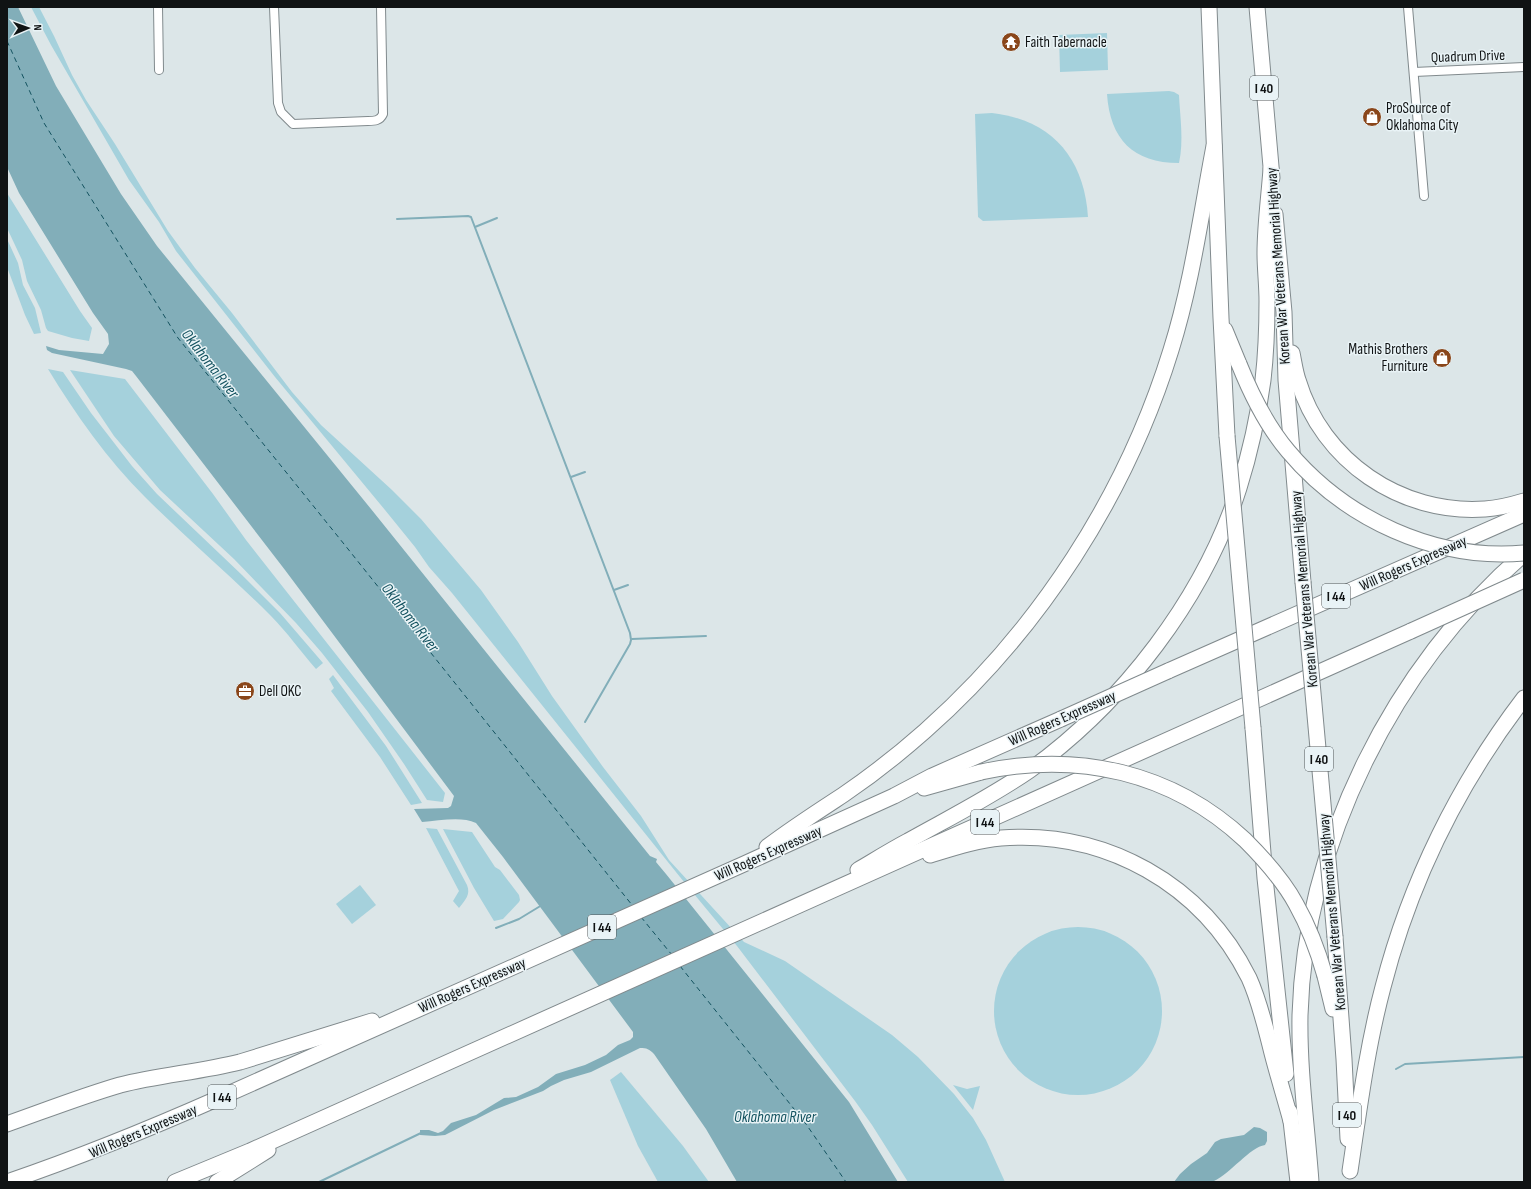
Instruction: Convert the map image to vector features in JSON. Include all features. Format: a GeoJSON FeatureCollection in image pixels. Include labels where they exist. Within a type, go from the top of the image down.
{"type":"FeatureCollection","features":[{"type":"Feature","properties":{"kind":"highway"},"geometry":{"type":"LineString","coordinates":[[1210,7],[1214,146],[1227,436],[1265,878],[1290,1121],[1298,1182]]}},
{"type":"Feature","properties":{"kind":"highway","name":"Korean War Veterans Memorial Highway"},"geometry":{"type":"LineString","coordinates":[[1257,7],[1284,312],[1286,380],[1335,937],[1344,1059],[1350,1177]]}},
{"type":"Feature","properties":{"kind":"highway"},"geometry":{"type":"LineString","coordinates":[[744,864],[798,824],[864,780],[904,749],[943,714],[1002,653],[1040,606],[1082,545],[1130,457],[1158,390],[1179,324],[1190,277],[1214,146]]}},
{"type":"Feature","properties":{"kind":"highway"},"geometry":{"type":"LineString","coordinates":[[802,903],[906,842],[982,801],[1044,759],[1077,732],[1122,686],[1148,657],[1169,628],[1204,570],[1222,531],[1239,489],[1257,419],[1263,380],[1266,343],[1267,300],[1265,251],[1271,169]]}},
{"type":"Feature","properties":{"kind":"highway"},"geometry":{"type":"LineString","coordinates":[[1284,312],[1297,379],[1304,398],[1329,440],[1357,469],[1376,482],[1398,494],[1426,504],[1440,507],[1486,509],[1499,508],[1524,501]]}},
{"type":"Feature","properties":{"kind":"highway"},"geometry":{"type":"LineString","coordinates":[[1221,318],[1253,397],[1287,450],[1304,470],[1322,486],[1359,513],[1397,532],[1436,545],[1462,550],[1524,554]]}},
{"type":"Feature","properties":{"kind":"highway","name":"Will Rogers Expressway"},"geometry":{"type":"LineString","coordinates":[[7,1182],[80,1157],[142,1132],[296,1065],[432,1002],[894,796],[932,776],[1524,514]]}},
{"type":"Feature","properties":{"kind":"highway"},"geometry":{"type":"LineString","coordinates":[[1311,1182],[1300,1055],[1301,999],[1305,955],[1310,924],[1320,881],[1335,834],[1358,776],[1392,713],[1421,668],[1461,618],[1501,575],[1524,554]]}},
{"type":"Feature","properties":{"kind":"highway","name":"I 44"},"geometry":{"type":"LineString","coordinates":[[175,1182],[507,1036],[1524,580]]}},
{"type":"Feature","properties":{"kind":"highway"},"geometry":{"type":"LineString","coordinates":[[1350,1177],[1365,1071],[1374,1023],[1389,964],[1409,905],[1436,842],[1455,805],[1495,737],[1524,698]]}},
{"type":"Feature","properties":{"kind":"highway"},"geometry":{"type":"LineString","coordinates":[[894,796],[981,772],[1031,764],[1092,766],[1135,776],[1156,783],[1183,796],[1212,813],[1259,855],[1276,875],[1296,903],[1314,942],[1325,976],[1344,1059]]}},
{"type":"Feature","properties":{"kind":"highway"},"geometry":{"type":"LineString","coordinates":[[877,870],[972,843],[999,838],[1019,837],[1060,840],[1099,849],[1118,855],[1156,874],[1188,898],[1202,912],[1228,944],[1249,979],[1259,1004],[1290,1121]]}},
{"type":"Feature","properties":{"kind":"highway"},"geometry":{"type":"LineString","coordinates":[[7,1124],[120,1086],[141,1080],[240,1062],[432,1002]]}},
{"type":"Feature","properties":{"kind":"highway"},"geometry":{"type":"LineString","coordinates":[[217,1182],[252,1161],[297,1129]]}},
{"type":"Feature","properties":{"kind":"street"},"geometry":{"type":"LineString","coordinates":[[158,7],[159,70]]}},
{"type":"Feature","properties":{"kind":"street"},"geometry":{"type":"LineString","coordinates":[[274,7],[278,103],[281,112],[293,124],[377,121],[381,118],[383,114],[381,7]]}},
{"type":"Feature","properties":{"kind":"street"},"geometry":{"type":"LineString","coordinates":[[1408,7],[1424,196]]}},
{"type":"Feature","properties":{"kind":"street","name":"Quadrum Drive"},"geometry":{"type":"LineString","coordinates":[[1414,72],[1524,68]]}},
{"type":"Feature","properties":{"kind":"shaded area"},"geometry":{"type":"Polygon","coordinates":[[[31,7],[39,7],[72,75],[86,100],[115,144],[168,231],[195,268],[232,313],[292,392],[321,425],[392,490],[421,519],[481,590],[518,642],[552,696],[603,767],[641,816],[669,860],[744,942],[785,961],[892,1035],[918,1057],[954,1094],[973,1118],[986,1140],[1005,1182],[908,1182],[855,1101],[737,946],[452,593],[429,567],[385,510],[275,377],[176,251],[159,222],[129,180],[51,45],[31,7]]]}},
{"type":"Feature","properties":{"kind":"shaded area"},"geometry":{"type":"Polygon","coordinates":[[[1107,33],[1108,70],[1060,72],[1059,35],[1107,33]]]}},
{"type":"Feature","properties":{"kind":"shaded area"},"geometry":{"type":"Polygon","coordinates":[[[1169,91],[1179,95],[1181,138],[1179,163],[1149,159],[1137,153],[1127,145],[1119,136],[1113,124],[1107,94],[1169,91]]]}},
{"type":"Feature","properties":{"kind":"shaded area"},"geometry":{"type":"Polygon","coordinates":[[[992,113],[1013,117],[1032,124],[1048,133],[1061,146],[1072,160],[1080,177],[1088,217],[983,221],[978,217],[975,114],[992,113]]]}},
{"type":"Feature","properties":{"kind":"shaded area"},"geometry":{"type":"Polygon","coordinates":[[[7,193],[92,328],[89,341],[48,331],[46,328],[41,310],[27,281],[22,260],[7,228],[7,193]]]}},
{"type":"Feature","properties":{"kind":"shaded area"},"geometry":{"type":"Polygon","coordinates":[[[7,239],[18,263],[23,285],[35,308],[41,333],[34,334],[25,315],[7,267],[7,239]]]}},
{"type":"Feature","properties":{"kind":"shaded area"},"geometry":{"type":"Polygon","coordinates":[[[48,369],[63,372],[91,413],[132,466],[157,494],[280,613],[323,663],[316,669],[271,616],[145,497],[105,452],[48,369]]]}},
{"type":"Feature","properties":{"kind":"shaded area"},"geometry":{"type":"Polygon","coordinates":[[[70,370],[125,379],[213,494],[246,540],[445,793],[443,802],[427,800],[368,712],[322,653],[296,623],[234,559],[160,490],[114,436],[70,370]]]}},
{"type":"Feature","properties":{"kind":"shaded area"},"geometry":{"type":"Polygon","coordinates":[[[333,675],[386,746],[422,803],[411,805],[380,757],[331,691],[334,688],[329,679],[333,675]]]}},
{"type":"Feature","properties":{"kind":"shaded area"},"geometry":{"type":"Polygon","coordinates":[[[426,828],[437,829],[467,885],[468,895],[459,908],[453,901],[459,891],[426,828]]]}},
{"type":"Feature","properties":{"kind":"shaded area"},"geometry":{"type":"Polygon","coordinates":[[[443,829],[472,832],[495,867],[500,870],[519,895],[519,902],[503,919],[494,921],[474,888],[443,829]]]}},
{"type":"Feature","properties":{"kind":"shaded area"},"geometry":{"type":"Polygon","coordinates":[[[360,885],[376,905],[352,924],[336,904],[360,885]]]}},
{"type":"Feature","properties":{"kind":"shaded area"},"geometry":{"type":"Polygon","coordinates":[[[1078,927],[1102,931],[1117,937],[1131,946],[1143,958],[1152,972],[1158,987],[1162,1011],[1158,1035],[1152,1050],[1143,1064],[1131,1076],[1117,1085],[1102,1091],[1078,1095],[1054,1091],[1039,1085],[1025,1076],[1013,1064],[1004,1050],[998,1035],[994,1011],[998,987],[1004,972],[1013,958],[1025,946],[1039,937],[1054,931],[1078,927]]]}},
{"type":"Feature","properties":{"kind":"shaded area"},"geometry":{"type":"Polygon","coordinates":[[[621,1072],[683,1146],[709,1182],[658,1182],[638,1146],[610,1080],[621,1072]]]}},
{"type":"Feature","properties":{"kind":"shaded area"},"geometry":{"type":"Polygon","coordinates":[[[953,1085],[967,1089],[980,1086],[973,1110],[953,1085]]]}},
{"type":"Feature","properties":{"kind":"water","name":"Oklahoma River"},"geometry":{"type":"Polygon","coordinates":[[[7,7],[18,7],[56,86],[121,194],[157,246],[650,856],[657,859],[656,862],[849,1102],[898,1182],[737,1182],[706,1129],[654,1054],[644,1048],[640,1048],[591,1072],[564,1080],[543,1091],[494,1110],[445,1135],[420,1135],[420,1130],[429,1130],[438,1133],[443,1131],[451,1123],[476,1115],[504,1098],[516,1097],[538,1087],[556,1074],[585,1065],[606,1055],[618,1045],[630,1040],[633,1037],[633,1032],[476,823],[457,819],[422,822],[414,809],[448,808],[451,806],[454,796],[285,570],[132,371],[52,353],[47,350],[46,346],[59,350],[103,354],[109,344],[108,334],[93,313],[19,193],[7,167],[7,7]]]}},
{"type":"Feature","properties":{"kind":"water"},"geometry":{"type":"Polygon","coordinates":[[[1254,1127],[1260,1128],[1267,1132],[1267,1141],[1265,1145],[1246,1155],[1220,1178],[1211,1182],[1174,1182],[1191,1164],[1207,1153],[1215,1142],[1221,1139],[1244,1135],[1254,1127]]]}},
{"type":"Feature","properties":{"kind":"waterway"},"geometry":{"type":"LineString","coordinates":[[397,219],[471,217],[630,633],[630,644],[585,722]]}},
{"type":"Feature","properties":{"kind":"waterway"},"geometry":{"type":"LineString","coordinates":[[475,227],[497,218]]}},
{"type":"Feature","properties":{"kind":"waterway"},"geometry":{"type":"LineString","coordinates":[[571,477],[585,472]]}},
{"type":"Feature","properties":{"kind":"waterway"},"geometry":{"type":"LineString","coordinates":[[614,590],[628,585]]}},
{"type":"Feature","properties":{"kind":"waterway"},"geometry":{"type":"LineString","coordinates":[[632,639],[706,636]]}},
{"type":"Feature","properties":{"kind":"waterway"},"geometry":{"type":"LineString","coordinates":[[496,928],[519,919],[542,905]]}},
{"type":"Feature","properties":{"kind":"waterway"},"geometry":{"type":"LineString","coordinates":[[1396,1069],[1405,1064],[1524,1057]]}},
{"type":"Feature","properties":{"kind":"waterway"},"geometry":{"type":"LineString","coordinates":[[319,1182],[421,1133]]}},
{"type":"Feature","properties":{"kind":"ferry route"},"geometry":{"type":"LineString","coordinates":[[7,41],[44,123],[178,338],[632,905]]}},
{"type":"Feature","properties":{"kind":"ferry route"},"geometry":{"type":"LineString","coordinates":[[641,917],[672,955]]}},
{"type":"Feature","properties":{"kind":"ferry route"},"geometry":{"type":"LineString","coordinates":[[680,966],[806,1124],[846,1182]]}},
{"type":"Feature","properties":{"kind":"place","name":"Faith Tabernacle"},"geometry":{"type":"Point","coordinates":[1011,42]}},
{"type":"Feature","properties":{"kind":"place","name":"ProSource of Oklahoma City"},"geometry":{"type":"Point","coordinates":[1372,117]}},
{"type":"Feature","properties":{"kind":"place","name":"Mathis Brothers Furniture"},"geometry":{"type":"Point","coordinates":[1442,358]}},
{"type":"Feature","properties":{"kind":"place","name":"Dell OKC"},"geometry":{"type":"Point","coordinates":[245,691]}}]}
